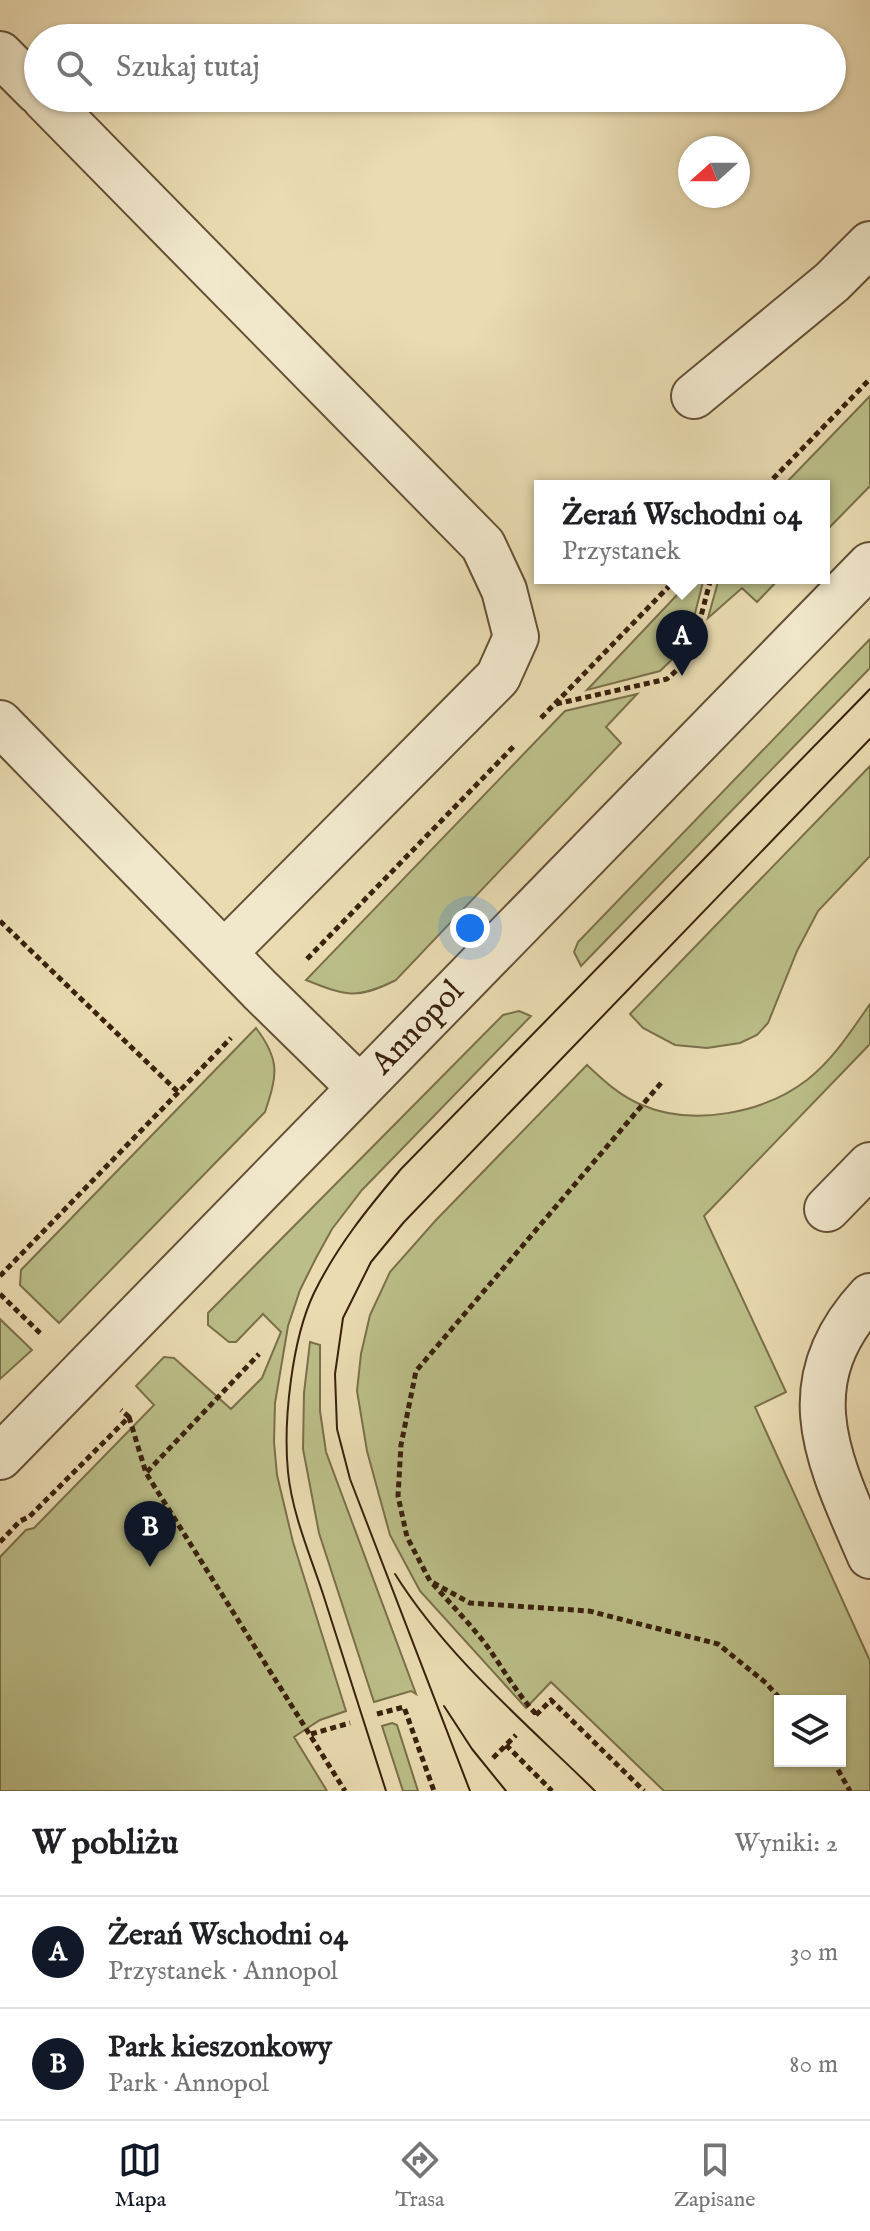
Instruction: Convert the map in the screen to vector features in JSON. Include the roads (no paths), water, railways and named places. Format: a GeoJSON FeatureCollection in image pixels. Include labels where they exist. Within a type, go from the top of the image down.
{"type":"FeatureCollection","features":[{"type":"Feature","properties":{"kind":"street"},"geometry":{"type":"LineString","coordinates":[[0,54],[24,78]]}},
{"type":"Feature","properties":{"kind":"street"},"geometry":{"type":"LineString","coordinates":[[58,112],[483,545],[504,590],[516,637],[498,677],[224,953]]}},
{"type":"Feature","properties":{"kind":"street"},"geometry":{"type":"LineString","coordinates":[[694,396],[832,282],[870,244]]}},
{"type":"Feature","properties":{"kind":"street","name":"Annopol"},"geometry":{"type":"LineString","coordinates":[[0,1457],[870,565]]}},
{"type":"Feature","properties":{"kind":"street"},"geometry":{"type":"LineString","coordinates":[[0,723],[360,1088]]}},
{"type":"Feature","properties":{"kind":"street"},"geometry":{"type":"LineString","coordinates":[[827,1209],[870,1165]]}},
{"type":"Feature","properties":{"kind":"street"},"geometry":{"type":"LineString","coordinates":[[870,1296],[854,1313],[837,1340],[826,1373],[821,1405],[826,1441],[837,1479],[870,1556]]}},
{"type":"Feature","properties":{"kind":"tram line"},"geometry":{"type":"LineString","coordinates":[[386,1791],[302,1534],[290,1487],[288,1405],[300,1333],[314,1293],[343,1243],[401,1169],[870,689]]}},
{"type":"Feature","properties":{"kind":"tram line"},"geometry":{"type":"LineString","coordinates":[[470,1791],[350,1479],[337,1429],[335,1374],[343,1318],[371,1262],[404,1222],[870,739]]}},
{"type":"Feature","properties":{"kind":"tram line"},"geometry":{"type":"LineString","coordinates":[[395,1574],[438,1633],[463,1661],[595,1791]]}},
{"type":"Feature","properties":{"kind":"tram line"},"geometry":{"type":"LineString","coordinates":[[444,1706],[472,1749],[506,1791]]}},
{"type":"Feature","properties":{"kind":"place","name":"Żerań Wschodni 04"},"geometry":{"type":"Point","coordinates":[682,676]}},
{"type":"Feature","properties":{"kind":"place","name":"Park kieszonkowy"},"geometry":{"type":"Point","coordinates":[150,1567]}}]}
